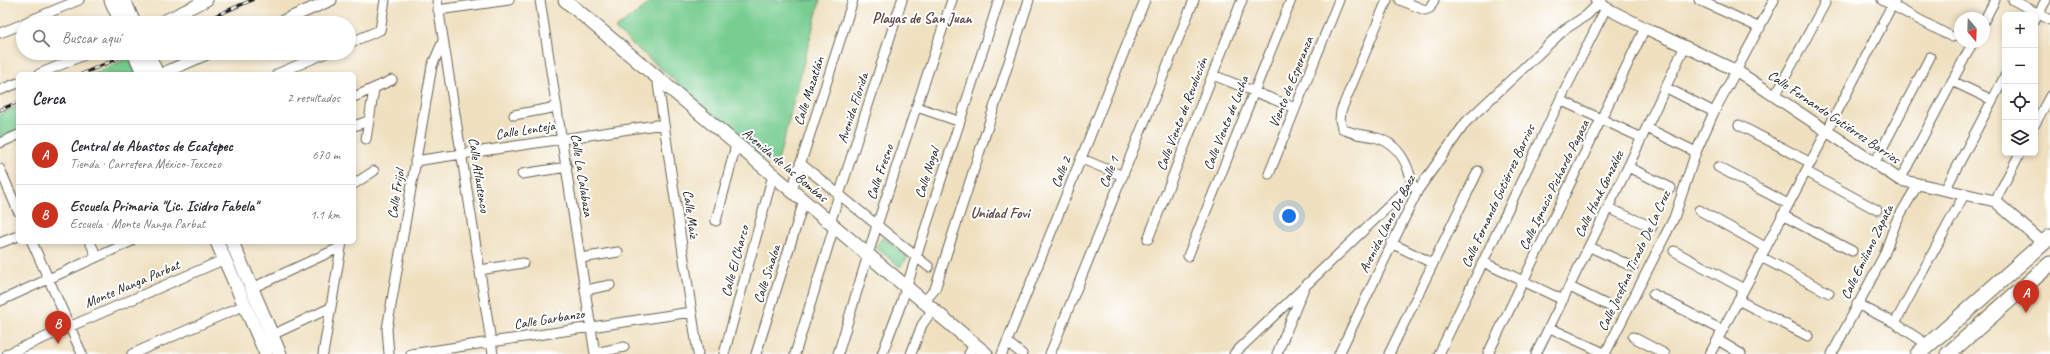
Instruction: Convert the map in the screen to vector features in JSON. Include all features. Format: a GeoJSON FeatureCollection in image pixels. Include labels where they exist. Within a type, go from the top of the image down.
{"type":"FeatureCollection","features":[{"type":"Feature","properties":{"kind":"highway"},"geometry":{"type":"LineString","coordinates":[[1923,349],[2047,240]]}},
{"type":"Feature","properties":{"kind":"highway"},"geometry":{"type":"LineString","coordinates":[[1948,354],[2050,264]]}},
{"type":"Feature","properties":{"kind":"main road"},"geometry":{"type":"LineString","coordinates":[[111,0],[118,16]]}},
{"type":"Feature","properties":{"kind":"main road"},"geometry":{"type":"LineString","coordinates":[[124,0],[131,16]]}},
{"type":"Feature","properties":{"kind":"main road","name":"Avenida de las Bombas"},"geometry":{"type":"LineString","coordinates":[[565,0],[929,306],[972,349],[986,354]]}},
{"type":"Feature","properties":{"kind":"main road"},"geometry":{"type":"LineString","coordinates":[[137,60],[143,72]]}},
{"type":"Feature","properties":{"kind":"main road"},"geometry":{"type":"LineString","coordinates":[[151,60],[156,72]]}},
{"type":"Feature","properties":{"kind":"main road"},"geometry":{"type":"LineString","coordinates":[[218,244],[225,259],[245,283],[245,305],[266,354]]}},
{"type":"Feature","properties":{"kind":"main road"},"geometry":{"type":"LineString","coordinates":[[233,244],[245,283],[272,335],[280,354]]}},
{"type":"Feature","properties":{"kind":"street"},"geometry":{"type":"LineString","coordinates":[[41,16],[79,0]]}},
{"type":"Feature","properties":{"kind":"street"},"geometry":{"type":"LineString","coordinates":[[294,16],[331,0]]}},
{"type":"Feature","properties":{"kind":"street"},"geometry":{"type":"LineString","coordinates":[[356,40],[380,30],[385,0]]}},
{"type":"Feature","properties":{"kind":"street","name":"Calle Atlautenco"},"geometry":{"type":"LineString","coordinates":[[437,0],[493,354]]}},
{"type":"Feature","properties":{"kind":"street"},"geometry":{"type":"LineString","coordinates":[[438,10],[509,0]]}},
{"type":"Feature","properties":{"kind":"street","name":"Calle La Calabaza"},"geometry":{"type":"LineString","coordinates":[[540,0],[595,353]]}},
{"type":"Feature","properties":{"kind":"street","name":"Calle Mazatlán"},"geometry":{"type":"LineString","coordinates":[[792,190],[853,0]]}},
{"type":"Feature","properties":{"kind":"street","name":"Avenida Florida"},"geometry":{"type":"LineString","coordinates":[[795,354],[840,195],[902,0]]}},
{"type":"Feature","properties":{"kind":"street","name":"Calle Fresno"},"geometry":{"type":"LineString","coordinates":[[838,354],[869,256],[877,225],[952,0]]}},
{"type":"Feature","properties":{"kind":"street","name":"Calle Nogal"},"geometry":{"type":"LineString","coordinates":[[882,354],[999,0]]}},
{"type":"Feature","properties":{"kind":"street"},"geometry":{"type":"LineString","coordinates":[[912,354],[935,289],[1029,0]]}},
{"type":"Feature","properties":{"kind":"street","name":"Calle 2"},"geometry":{"type":"LineString","coordinates":[[1002,354],[1145,0]]}},
{"type":"Feature","properties":{"kind":"street","name":"Calle 1"},"geometry":{"type":"LineString","coordinates":[[1050,354],[1194,0]]}},
{"type":"Feature","properties":{"kind":"street","name":"Calle Viento de Revolución"},"geometry":{"type":"LineString","coordinates":[[1148,239],[1242,0]]}},
{"type":"Feature","properties":{"kind":"street","name":"Calle Viento de Lucha"},"geometry":{"type":"LineString","coordinates":[[1188,256],[1291,0]]}},
{"type":"Feature","properties":{"kind":"street","name":"Viento de Esperanza"},"geometry":{"type":"LineString","coordinates":[[1268,174],[1339,0]]}},
{"type":"Feature","properties":{"kind":"street"},"geometry":{"type":"LineString","coordinates":[[1234,354],[1306,285],[1415,187],[1403,156],[1391,144],[1375,137],[1349,133],[1342,128],[1340,120],[1341,111],[1387,0]]}},
{"type":"Feature","properties":{"kind":"street"},"geometry":{"type":"LineString","coordinates":[[1400,0],[1422,10],[1428,9],[1432,6],[1434,0]]}},
{"type":"Feature","properties":{"kind":"street"},"geometry":{"type":"LineString","coordinates":[[1699,0],[1760,28]]}},
{"type":"Feature","properties":{"kind":"street","name":"Calle Josefina Tirado De La Cruz"},"geometry":{"type":"LineString","coordinates":[[1606,354],[1674,218],[1696,152],[1714,112],[1774,0]]}},
{"type":"Feature","properties":{"kind":"street"},"geometry":{"type":"LineString","coordinates":[[1882,0],[1894,3],[1952,37]]}},
{"type":"Feature","properties":{"kind":"street"},"geometry":{"type":"LineString","coordinates":[[1989,12],[1995,0]]}},
{"type":"Feature","properties":{"kind":"street"},"geometry":{"type":"LineString","coordinates":[[2013,0],[2030,12]]}},
{"type":"Feature","properties":{"kind":"street"},"geometry":{"type":"LineString","coordinates":[[2038,15],[2046,0]]}},
{"type":"Feature","properties":{"kind":"street"},"geometry":{"type":"LineString","coordinates":[[173,16],[202,1]]}},
{"type":"Feature","properties":{"kind":"street","name":"Calle Fernando Gutiérrez Barrios"},"geometry":{"type":"LineString","coordinates":[[1439,354],[1560,100],[1601,3],[1645,28],[1737,71],[1876,162],[1900,180],[1995,201]]}},
{"type":"Feature","properties":{"kind":"street","name":"Avenida Llano De Baez"},"geometry":{"type":"LineString","coordinates":[[1339,354],[1391,243],[1415,187],[1466,122],[1564,30],[1587,15],[1601,3]]}},
{"type":"Feature","properties":{"kind":"street"},"geometry":{"type":"LineString","coordinates":[[1775,96],[1825,3]]}},
{"type":"Feature","properties":{"kind":"street"},"geometry":{"type":"LineString","coordinates":[[1710,354],[1782,215],[1812,163],[1894,3]]}},
{"type":"Feature","properties":{"kind":"street"},"geometry":{"type":"LineString","coordinates":[[2038,17],[2050,20]]}},
{"type":"Feature","properties":{"kind":"street"},"geometry":{"type":"LineString","coordinates":[[0,33],[16,26]]}},
{"type":"Feature","properties":{"kind":"street","name":"Calle Ignacio Pichardo Pagaza"},"geometry":{"type":"LineString","coordinates":[[1488,354],[1645,28]]}},
{"type":"Feature","properties":{"kind":"street","name":"Calle Frijol"},"geometry":{"type":"LineString","coordinates":[[389,354],[387,329],[415,161],[432,66],[443,41]]}},
{"type":"Feature","properties":{"kind":"street","name":"Calle Hank González"},"geometry":{"type":"LineString","coordinates":[[1536,354],[1590,246],[1685,46]]}},
{"type":"Feature","properties":{"kind":"street"},"geometry":{"type":"LineString","coordinates":[[1900,180],[1970,48]]}},
{"type":"Feature","properties":{"kind":"street"},"geometry":{"type":"LineString","coordinates":[[1876,162],[1930,57]]}},
{"type":"Feature","properties":{"kind":"street"},"geometry":{"type":"LineString","coordinates":[[44,72],[72,60]]}},
{"type":"Feature","properties":{"kind":"street"},"geometry":{"type":"LineString","coordinates":[[166,72],[193,60]]}},
{"type":"Feature","properties":{"kind":"street"},"geometry":{"type":"LineString","coordinates":[[282,72],[310,60]]}},
{"type":"Feature","properties":{"kind":"street"},"geometry":{"type":"LineString","coordinates":[[1213,75],[1295,108]]}},
{"type":"Feature","properties":{"kind":"street","name":"Calle Maíz"},"geometry":{"type":"LineString","coordinates":[[657,77],[698,354]]}},
{"type":"Feature","properties":{"kind":"street"},"geometry":{"type":"LineString","coordinates":[[356,96],[392,80]]}},
{"type":"Feature","properties":{"kind":"street"},"geometry":{"type":"LineString","coordinates":[[1952,81],[1992,100]]}},
{"type":"Feature","properties":{"kind":"street"},"geometry":{"type":"LineString","coordinates":[[1945,190],[2002,82]]}},
{"type":"Feature","properties":{"kind":"street"},"geometry":{"type":"LineString","coordinates":[[0,90],[16,84]]}},
{"type":"Feature","properties":{"kind":"street"},"geometry":{"type":"LineString","coordinates":[[1665,87],[1714,112]]}},
{"type":"Feature","properties":{"kind":"street"},"geometry":{"type":"LineString","coordinates":[[366,139],[374,89]]}},
{"type":"Feature","properties":{"kind":"street"},"geometry":{"type":"LineString","coordinates":[[2037,120],[2050,96]]}},
{"type":"Feature","properties":{"kind":"street"},"geometry":{"type":"LineString","coordinates":[[1560,100],[1642,138]]}},
{"type":"Feature","properties":{"kind":"street"},"geometry":{"type":"LineString","coordinates":[[514,115],[557,107]]}},
{"type":"Feature","properties":{"kind":"street"},"geometry":{"type":"LineString","coordinates":[[917,107],[958,121]]}},
{"type":"Feature","properties":{"kind":"street"},"geometry":{"type":"LineString","coordinates":[[356,125],[368,121]]}},
{"type":"Feature","properties":{"kind":"street","name":"Calle Lenteja"},"geometry":{"type":"LineString","coordinates":[[415,161],[663,124]]}},
{"type":"Feature","properties":{"kind":"street"},"geometry":{"type":"LineString","coordinates":[[1739,125],[1812,163]]}},
{"type":"Feature","properties":{"kind":"street"},"geometry":{"type":"LineString","coordinates":[[1647,128],[1696,152]]}},
{"type":"Feature","properties":{"kind":"street"},"geometry":{"type":"LineString","coordinates":[[0,143],[16,136]]}},
{"type":"Feature","properties":{"kind":"street"},"geometry":{"type":"LineString","coordinates":[[716,221],[736,145]]}},
{"type":"Feature","properties":{"kind":"street"},"geometry":{"type":"LineString","coordinates":[[2018,156],[1995,201],[2047,240]]}},
{"type":"Feature","properties":{"kind":"street"},"geometry":{"type":"LineString","coordinates":[[1082,159],[1123,176]]}},
{"type":"Feature","properties":{"kind":"street","name":"Avenida de las Bombas"},"geometry":{"type":"LineString","coordinates":[[800,163],[929,268]]}},
{"type":"Feature","properties":{"kind":"street"},"geometry":{"type":"LineString","coordinates":[[522,174],[567,167]]}},
{"type":"Feature","properties":{"kind":"street"},"geometry":{"type":"LineString","coordinates":[[1628,167],[1671,188]]}},
{"type":"Feature","properties":{"kind":"street"},"geometry":{"type":"LineString","coordinates":[[1718,167],[1788,204]]}},
{"type":"Feature","properties":{"kind":"street"},"geometry":{"type":"LineString","coordinates":[[0,169],[3,184],[16,207]]}},
{"type":"Feature","properties":{"kind":"street"},"geometry":{"type":"LineString","coordinates":[[356,183],[374,171]]}},
{"type":"Feature","properties":{"kind":"street"},"geometry":{"type":"LineString","coordinates":[[1389,354],[1478,171]]}},
{"type":"Feature","properties":{"kind":"street"},"geometry":{"type":"LineString","coordinates":[[1807,172],[1877,210]]}},
{"type":"Feature","properties":{"kind":"street","name":"Calle El Charco"},"geometry":{"type":"LineString","coordinates":[[724,354],[773,175]]}},
{"type":"Feature","properties":{"kind":"street","name":"Calle Emiliano Zapata"},"geometry":{"type":"LineString","coordinates":[[1832,354],[1884,255],[1896,222],[1918,184]]}},
{"type":"Feature","properties":{"kind":"street"},"geometry":{"type":"LineString","coordinates":[[1895,323],[1964,195]]}},
{"type":"Feature","properties":{"kind":"street","name":"Calle Sinaloa"},"geometry":{"type":"LineString","coordinates":[[756,354],[804,202]]}},
{"type":"Feature","properties":{"kind":"street"},"geometry":{"type":"LineString","coordinates":[[1608,208],[1652,227]]}},
{"type":"Feature","properties":{"kind":"street"},"geometry":{"type":"LineString","coordinates":[[1699,210],[1765,247]]}},
{"type":"Feature","properties":{"kind":"street"},"geometry":{"type":"LineString","coordinates":[[1782,215],[1852,251]]}},
{"type":"Feature","properties":{"kind":"street"},"geometry":{"type":"LineString","coordinates":[[0,244],[16,237]]}},
{"type":"Feature","properties":{"kind":"street"},"geometry":{"type":"LineString","coordinates":[[1391,243],[1432,263]]}},
{"type":"Feature","properties":{"kind":"street"},"geometry":{"type":"LineString","coordinates":[[33,244],[82,354]]}},
{"type":"Feature","properties":{"kind":"street"},"geometry":{"type":"LineString","coordinates":[[91,244],[96,258]]}},
{"type":"Feature","properties":{"kind":"street"},"geometry":{"type":"LineString","coordinates":[[0,301],[126,244]]}},
{"type":"Feature","properties":{"kind":"street"},"geometry":{"type":"LineString","coordinates":[[245,283],[342,244]]}},
{"type":"Feature","properties":{"kind":"street"},"geometry":{"type":"LineString","coordinates":[[323,354],[342,244]]}},
{"type":"Feature","properties":{"kind":"street"},"geometry":{"type":"LineString","coordinates":[[1590,246],[1633,267]]}},
{"type":"Feature","properties":{"kind":"street"},"geometry":{"type":"LineString","coordinates":[[1674,251],[1744,289]]}},
{"type":"Feature","properties":{"kind":"street"},"geometry":{"type":"LineString","coordinates":[[581,258],[618,252]]}},
{"type":"Feature","properties":{"kind":"street"},"geometry":{"type":"LineString","coordinates":[[1761,257],[1829,293]]}},
{"type":"Feature","properties":{"kind":"street","name":"Monte Nanga Parbat"},"geometry":{"type":"LineString","coordinates":[[7,354],[225,259]]}},
{"type":"Feature","properties":{"kind":"street"},"geometry":{"type":"LineString","coordinates":[[1483,262],[1563,300]]}},
{"type":"Feature","properties":{"kind":"street"},"geometry":{"type":"LineString","coordinates":[[480,270],[523,263]]}},
{"type":"Feature","properties":{"kind":"street"},"geometry":{"type":"LineString","coordinates":[[1277,354],[1306,285]]}},
{"type":"Feature","properties":{"kind":"street"},"geometry":{"type":"LineString","coordinates":[[586,290],[610,286]]}},
{"type":"Feature","properties":{"kind":"street"},"geometry":{"type":"LineString","coordinates":[[1570,287],[1613,308]]}},
{"type":"Feature","properties":{"kind":"street"},"geometry":{"type":"LineString","coordinates":[[1653,294],[1722,330]]}},
{"type":"Feature","properties":{"kind":"street"},"geometry":{"type":"LineString","coordinates":[[1738,300],[1808,336]]}},
{"type":"Feature","properties":{"kind":"street"},"geometry":{"type":"LineString","coordinates":[[1857,304],[1895,323],[1923,349]]}},
{"type":"Feature","properties":{"kind":"street"},"geometry":{"type":"LineString","coordinates":[[132,354],[245,305]]}},
{"type":"Feature","properties":{"kind":"street"},"geometry":{"type":"LineString","coordinates":[[272,335],[330,308]]}},
{"type":"Feature","properties":{"kind":"street","name":"Calle Garbanzo"},"geometry":{"type":"LineString","coordinates":[[411,354],[691,312]]}},
{"type":"Feature","properties":{"kind":"street"},"geometry":{"type":"LineString","coordinates":[[1550,328],[1606,354]]}},
{"type":"Feature","properties":{"kind":"street"},"geometry":{"type":"LineString","coordinates":[[1633,337],[1665,354]]}},
{"type":"Feature","properties":{"kind":"street"},"geometry":{"type":"LineString","coordinates":[[1718,340],[1741,354]]}},
{"type":"Feature","properties":{"kind":"street"},"geometry":{"type":"LineString","coordinates":[[1007,342],[1022,354]]}},
{"type":"Feature","properties":{"kind":"street"},"geometry":{"type":"LineString","coordinates":[[595,353],[624,347]]}},
{"type":"Feature","properties":{"kind":"green space"},"geometry":{"type":"Polygon","coordinates":[[[654,0],[820,0],[776,169],[615,29],[654,0]]]}},
{"type":"Feature","properties":{"kind":"green space"},"geometry":{"type":"Polygon","coordinates":[[[124,60],[130,60],[135,72],[96,72],[124,60]]]}},
{"type":"Feature","properties":{"kind":"green space"},"geometry":{"type":"Polygon","coordinates":[[[16,107],[16,130],[0,137],[0,114],[16,107]]]}},
{"type":"Feature","properties":{"kind":"green space"},"geometry":{"type":"Polygon","coordinates":[[[883,237],[908,257],[900,267],[875,247],[883,237]]]}},
{"type":"Feature","properties":{"kind":"railway"},"geometry":{"type":"LineString","coordinates":[[215,16],[252,0]]}},
{"type":"Feature","properties":{"kind":"railway"},"geometry":{"type":"LineString","coordinates":[[87,72],[114,60]]}},
{"type":"Feature","properties":{"kind":"railway"},"geometry":{"type":"LineString","coordinates":[[0,110],[16,103]]}},
{"type":"Feature","properties":{"kind":"place","name":"Central de Abastos de Ecatepec"},"geometry":{"type":"Point","coordinates":[2026,313]}},
{"type":"Feature","properties":{"kind":"place","name":"Escuela Primaria \"Lic. Isidro Fabela\""},"geometry":{"type":"Point","coordinates":[58,344]}},
{"type":"Feature","properties":{"kind":"district","name":"Playas de San Juan"},"geometry":{"type":"Point","coordinates":[922,18]}},
{"type":"Feature","properties":{"kind":"district","name":"Unidad Fovi"},"geometry":{"type":"Point","coordinates":[1000,213]}}]}
